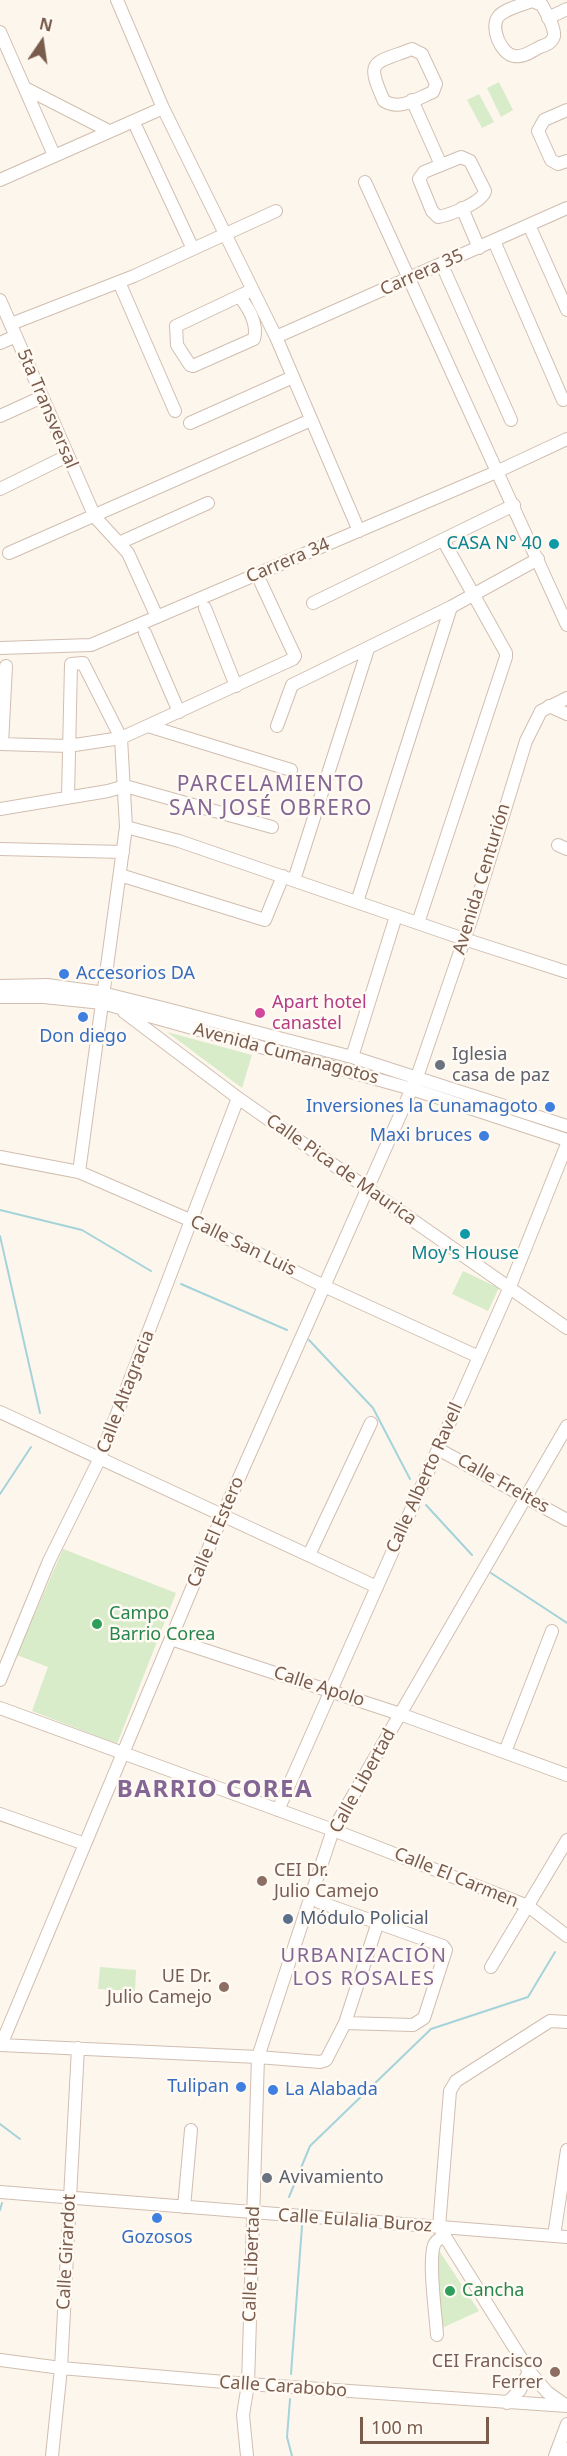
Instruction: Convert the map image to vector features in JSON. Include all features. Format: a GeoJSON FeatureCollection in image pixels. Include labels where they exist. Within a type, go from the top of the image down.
{"type":"FeatureCollection","features":[{"type":"Feature","properties":{"kind":"street"},"geometry":{"type":"LineString","coordinates":[[117,0],[163,108],[276,337],[359,531]]}},
{"type":"Feature","properties":{"kind":"street"},"geometry":{"type":"LineString","coordinates":[[535,1],[542,5],[548,18],[554,34],[549,43],[519,57],[512,56],[505,51],[495,27],[500,15],[535,1]]}},
{"type":"Feature","properties":{"kind":"street"},"geometry":{"type":"LineString","coordinates":[[548,18],[567,9]]}},
{"type":"Feature","properties":{"kind":"street"},"geometry":{"type":"LineString","coordinates":[[0,32],[54,155]]}},
{"type":"Feature","properties":{"kind":"street"},"geometry":{"type":"LineString","coordinates":[[412,49],[422,54],[436,84],[433,92],[412,100],[399,106],[387,104],[372,76],[373,69],[378,62],[412,49]]}},
{"type":"Feature","properties":{"kind":"street"},"geometry":{"type":"LineString","coordinates":[[25,88],[109,131]]}},
{"type":"Feature","properties":{"kind":"street"},"geometry":{"type":"LineString","coordinates":[[412,100],[441,165]]}},
{"type":"Feature","properties":{"kind":"street"},"geometry":{"type":"LineString","coordinates":[[0,180],[163,108]]}},
{"type":"Feature","properties":{"kind":"street"},"geometry":{"type":"LineString","coordinates":[[567,110],[544,120],[538,131],[550,160],[558,164],[567,161]]}},
{"type":"Feature","properties":{"kind":"street"},"geometry":{"type":"LineString","coordinates":[[137,129],[193,249]]}},
{"type":"Feature","properties":{"kind":"street"},"geometry":{"type":"LineString","coordinates":[[461,157],[471,163],[484,194],[480,200],[462,208],[440,217],[432,211],[418,181],[422,174],[461,157]]}},
{"type":"Feature","properties":{"kind":"street"},"geometry":{"type":"LineString","coordinates":[[365,182],[499,471],[567,625]]}},
{"type":"Feature","properties":{"kind":"street"},"geometry":{"type":"LineString","coordinates":[[462,208],[479,248]]}},
{"type":"Feature","properties":{"kind":"street","name":"Carrera 35"},"geometry":{"type":"LineString","coordinates":[[276,337],[567,208]]}},
{"type":"Feature","properties":{"kind":"street"},"geometry":{"type":"LineString","coordinates":[[0,343],[13,330],[276,211]]}},
{"type":"Feature","properties":{"kind":"street"},"geometry":{"type":"LineString","coordinates":[[529,225],[567,310]]}},
{"type":"Feature","properties":{"kind":"street"},"geometry":{"type":"LineString","coordinates":[[494,241],[563,400]]}},
{"type":"Feature","properties":{"kind":"street"},"geometry":{"type":"LineString","coordinates":[[442,264],[511,420]]}},
{"type":"Feature","properties":{"kind":"street"},"geometry":{"type":"LineString","coordinates":[[119,282],[175,411]]}},
{"type":"Feature","properties":{"kind":"street"},"geometry":{"type":"LineString","coordinates":[[239,296],[253,320],[254,339],[193,366],[190,365],[177,345],[176,326],[239,296],[252,290]]}},
{"type":"Feature","properties":{"kind":"street","name":"5ta Transversal"},"geometry":{"type":"LineString","coordinates":[[0,300],[95,517],[128,553],[157,617]]}},
{"type":"Feature","properties":{"kind":"street"},"geometry":{"type":"LineString","coordinates":[[190,423],[293,377]]}},
{"type":"Feature","properties":{"kind":"street"},"geometry":{"type":"LineString","coordinates":[[0,416],[42,397]]}},
{"type":"Feature","properties":{"kind":"street"},"geometry":{"type":"LineString","coordinates":[[9,553],[311,420]]}},
{"type":"Feature","properties":{"kind":"street","name":"Carrera 34"},"geometry":{"type":"LineString","coordinates":[[0,648],[91,645],[499,471],[567,439]]}},
{"type":"Feature","properties":{"kind":"street"},"geometry":{"type":"LineString","coordinates":[[0,489],[67,456]]}},
{"type":"Feature","properties":{"kind":"street"},"geometry":{"type":"LineString","coordinates":[[120,543],[208,503]]}},
{"type":"Feature","properties":{"kind":"street"},"geometry":{"type":"LineString","coordinates":[[313,603],[514,506]]}},
{"type":"Feature","properties":{"kind":"street"},"geometry":{"type":"LineString","coordinates":[[418,923],[506,657],[506,653],[443,540]]}},
{"type":"Feature","properties":{"kind":"street"},"geometry":{"type":"LineString","coordinates":[[277,726],[292,685],[451,607],[538,559]]}},
{"type":"Feature","properties":{"kind":"street"},"geometry":{"type":"LineString","coordinates":[[6,666],[1,744],[68,746],[121,738],[295,658],[261,583]]}},
{"type":"Feature","properties":{"kind":"street"},"geometry":{"type":"LineString","coordinates":[[357,902],[451,607]]}},
{"type":"Feature","properties":{"kind":"street"},"geometry":{"type":"LineString","coordinates":[[205,608],[236,686]]}},
{"type":"Feature","properties":{"kind":"street"},"geometry":{"type":"LineString","coordinates":[[145,633],[179,712]]}},
{"type":"Feature","properties":{"kind":"street"},"geometry":{"type":"LineString","coordinates":[[120,875],[265,920],[288,878],[368,649]]}},
{"type":"Feature","properties":{"kind":"street"},"geometry":{"type":"LineString","coordinates":[[68,797],[72,663],[86,664],[121,738],[126,827],[79,1172]]}},
{"type":"Feature","properties":{"kind":"street","name":"Avenida Centurión"},"geometry":{"type":"LineString","coordinates":[[412,1089],[464,939],[526,741],[541,711],[567,698]]}},
{"type":"Feature","properties":{"kind":"street"},"geometry":{"type":"LineString","coordinates":[[549,706],[567,714]]}},
{"type":"Feature","properties":{"kind":"street"},"geometry":{"type":"LineString","coordinates":[[148,726],[291,770]]}},
{"type":"Feature","properties":{"kind":"street"},"geometry":{"type":"LineString","coordinates":[[0,809],[108,791],[125,786],[272,827]]}},
{"type":"Feature","properties":{"kind":"street"},"geometry":{"type":"LineString","coordinates":[[126,827],[179,841],[567,972]]}},
{"type":"Feature","properties":{"kind":"street"},"geometry":{"type":"LineString","coordinates":[[0,849],[123,852]]}},
{"type":"Feature","properties":{"kind":"street"},"geometry":{"type":"LineString","coordinates":[[352,1057],[396,916]]}},
{"type":"Feature","properties":{"kind":"street","name":"Avenida Cumanagotos"},"geometry":{"type":"LineString","coordinates":[[0,986],[47,985],[352,1057],[567,1126]]}},
{"type":"Feature","properties":{"kind":"street","name":"Avenida Cumanagotos"},"geometry":{"type":"LineString","coordinates":[[0,997],[103,998],[118,1007],[412,1089],[567,1142]]}},
{"type":"Feature","properties":{"kind":"street","name":"Calle Pica de Maurica"},"geometry":{"type":"LineString","coordinates":[[118,1007],[238,1098],[567,1328]]}},
{"type":"Feature","properties":{"kind":"street","name":"Calle El Estero"},"geometry":{"type":"LineString","coordinates":[[1,2045],[223,1514],[326,1287],[412,1089]]}},
{"type":"Feature","properties":{"kind":"street","name":"Calle Altagracia"},"geometry":{"type":"LineString","coordinates":[[0,1680],[49,1561],[100,1458],[238,1098]]}},
{"type":"Feature","properties":{"kind":"street","name":"Calle Alberto Ravell"},"geometry":{"type":"LineString","coordinates":[[278,1810],[509,1289],[567,1142]]}},
{"type":"Feature","properties":{"kind":"street","name":"Calle San Luis"},"geometry":{"type":"LineString","coordinates":[[0,1157],[79,1172],[192,1221],[326,1287],[479,1357]]}},
{"type":"Feature","properties":{"kind":"street"},"geometry":{"type":"LineString","coordinates":[[0,1412],[378,1587]]}},
{"type":"Feature","properties":{"kind":"street"},"geometry":{"type":"LineString","coordinates":[[309,1555],[371,1423]]}},
{"type":"Feature","properties":{"kind":"street","name":"Calle Libertad"},"geometry":{"type":"LineString","coordinates":[[247,2456],[243,2415],[248,2384],[258,2057],[333,1830],[567,1426]]}},
{"type":"Feature","properties":{"kind":"street","name":"Calle Freites"},"geometry":{"type":"LineString","coordinates":[[438,1449],[567,1520]]}},
{"type":"Feature","properties":{"kind":"street"},"geometry":{"type":"LineString","coordinates":[[506,1752],[552,1631]]}},
{"type":"Feature","properties":{"kind":"street","name":"Calle Apolo"},"geometry":{"type":"LineString","coordinates":[[171,1639],[400,1714],[567,1776]]}},
{"type":"Feature","properties":{"kind":"street","name":"Calle El Carmen"},"geometry":{"type":"LineString","coordinates":[[1,1712],[333,1830],[528,1906],[567,1936]]}},
{"type":"Feature","properties":{"kind":"street"},"geometry":{"type":"LineString","coordinates":[[0,1814],[85,1844]]}},
{"type":"Feature","properties":{"kind":"street"},"geometry":{"type":"LineString","coordinates":[[491,1967],[567,1840]]}},
{"type":"Feature","properties":{"kind":"street"},"geometry":{"type":"LineString","coordinates":[[320,1902],[443,1946],[446,1950],[423,2018],[418,2023],[413,2025],[345,2023]]}},
{"type":"Feature","properties":{"kind":"street"},"geometry":{"type":"LineString","coordinates":[[1,2045],[320,2062],[326,2060],[345,2023],[378,1922]]}},
{"type":"Feature","properties":{"kind":"street"},"geometry":{"type":"LineString","coordinates":[[437,2335],[433,2305],[433,2251],[441,2232],[450,2091],[456,2081],[550,2021],[567,2022]]}},
{"type":"Feature","properties":{"kind":"street","name":"Calle Girardot"},"geometry":{"type":"LineString","coordinates":[[52,2456],[61,2368],[78,2048]]}},
{"type":"Feature","properties":{"kind":"street"},"geometry":{"type":"LineString","coordinates":[[184,2207],[191,2130]]}},
{"type":"Feature","properties":{"kind":"street"},"geometry":{"type":"LineString","coordinates":[[561,2237],[567,2150]]}},
{"type":"Feature","properties":{"kind":"street","name":"Calle Eulalia Buroz"},"geometry":{"type":"LineString","coordinates":[[0,2192],[253,2213],[441,2232],[561,2237]]}},
{"type":"Feature","properties":{"kind":"street"},"geometry":{"type":"LineString","coordinates":[[441,2232],[529,2371],[547,2392],[566,2406]]}},
{"type":"Feature","properties":{"kind":"street","name":"Calle Carabobo"},"geometry":{"type":"LineString","coordinates":[[0,2360],[61,2368],[248,2384],[566,2406]]}},
{"type":"Feature","properties":{"kind":"street"},"geometry":{"type":"LineString","coordinates":[[507,2403],[520,2390],[529,2371]]}},
{"type":"Feature","properties":{"kind":"street"},"geometry":{"type":"LineString","coordinates":[[555,2456],[567,2424]]}},
{"type":"Feature","properties":{"kind":"street"},"geometry":{"type":"LineString","coordinates":[[564,2456],[567,2449]]}},
{"type":"Feature","properties":{"kind":"green space"},"geometry":{"type":"Polygon","coordinates":[[[499,82],[513,110],[501,117],[487,88],[499,82]]]}},
{"type":"Feature","properties":{"kind":"green space"},"geometry":{"type":"Polygon","coordinates":[[[479,94],[494,122],[482,128],[467,100],[479,94]]]}},
{"type":"Feature","properties":{"kind":"green space"},"geometry":{"type":"Polygon","coordinates":[[[167,1032],[252,1055],[242,1088],[167,1032]]]}},
{"type":"Feature","properties":{"kind":"green space"},"geometry":{"type":"Polygon","coordinates":[[[463,1271],[499,1288],[488,1311],[452,1294],[463,1271]]]}},
{"type":"Feature","properties":{"kind":"green space","name":"Campo Barrio Corea"},"geometry":{"type":"Polygon","coordinates":[[[63,1549],[176,1593],[117,1744],[32,1711],[48,1667],[17,1655],[63,1549]]]}},
{"type":"Feature","properties":{"kind":"green space"},"geometry":{"type":"Polygon","coordinates":[[[100,1967],[136,1970],[135,1991],[98,1989],[100,1967]]]}},
{"type":"Feature","properties":{"kind":"green space"},"geometry":{"type":"Polygon","coordinates":[[[438,2249],[479,2311],[442,2328],[437,2294],[438,2249]]]}},
{"type":"Feature","properties":{"kind":"waterway"},"geometry":{"type":"LineString","coordinates":[[0,1210],[82,1230],[151,1271]]}},
{"type":"Feature","properties":{"kind":"waterway"},"geometry":{"type":"LineString","coordinates":[[0,1236],[40,1413]]}},
{"type":"Feature","properties":{"kind":"waterway"},"geometry":{"type":"LineString","coordinates":[[181,1284],[287,1330]]}},
{"type":"Feature","properties":{"kind":"waterway"},"geometry":{"type":"LineString","coordinates":[[309,1340],[373,1408],[410,1479]]}},
{"type":"Feature","properties":{"kind":"waterway"},"geometry":{"type":"LineString","coordinates":[[0,1494],[31,1447]]}},
{"type":"Feature","properties":{"kind":"waterway"},"geometry":{"type":"LineString","coordinates":[[426,1505],[472,1555]]}},
{"type":"Feature","properties":{"kind":"waterway"},"geometry":{"type":"LineString","coordinates":[[491,1573],[567,1623]]}},
{"type":"Feature","properties":{"kind":"waterway"},"geometry":{"type":"LineString","coordinates":[[289,2197],[310,2146],[431,2029],[528,1997],[555,1952]]}},
{"type":"Feature","properties":{"kind":"waterway"},"geometry":{"type":"LineString","coordinates":[[0,2124],[20,2139]]}},
{"type":"Feature","properties":{"kind":"waterway"},"geometry":{"type":"LineString","coordinates":[[0,2210],[2,2203]]}},
{"type":"Feature","properties":{"kind":"waterway"},"geometry":{"type":"LineString","coordinates":[[291,2374],[302,2226]]}},
{"type":"Feature","properties":{"kind":"waterway"},"geometry":{"type":"LineString","coordinates":[[290,2399],[287,2437],[292,2456]]}},
{"type":"Feature","properties":{"kind":"place","name":"CASA N° 40"},"geometry":{"type":"Point","coordinates":[554,544]}},
{"type":"Feature","properties":{"kind":"place","name":"Accesorios DA"},"geometry":{"type":"Point","coordinates":[64,974]}},
{"type":"Feature","properties":{"kind":"place","name":"Apart hotel canastel"},"geometry":{"type":"Point","coordinates":[260,1013]}},
{"type":"Feature","properties":{"kind":"place","name":"Don diego"},"geometry":{"type":"Point","coordinates":[83,1017]}},
{"type":"Feature","properties":{"kind":"place","name":"Iglesia casa de paz"},"geometry":{"type":"Point","coordinates":[440,1065]}},
{"type":"Feature","properties":{"kind":"place","name":"Inversiones la Cunamagoto"},"geometry":{"type":"Point","coordinates":[550,1107]}},
{"type":"Feature","properties":{"kind":"place","name":"Maxi bruces"},"geometry":{"type":"Point","coordinates":[484,1136]}},
{"type":"Feature","properties":{"kind":"place","name":"Moy's House"},"geometry":{"type":"Point","coordinates":[465,1234]}},
{"type":"Feature","properties":{"kind":"place","name":"Campo Barrio Corea"},"geometry":{"type":"Point","coordinates":[97,1624]}},
{"type":"Feature","properties":{"kind":"place","name":"CEI Dr. Julio Camejo"},"geometry":{"type":"Point","coordinates":[262,1881]}},
{"type":"Feature","properties":{"kind":"place","name":"Módulo Policial"},"geometry":{"type":"Point","coordinates":[288,1919]}},
{"type":"Feature","properties":{"kind":"place","name":"UE Dr. Julio Camejo"},"geometry":{"type":"Point","coordinates":[224,1987]}},
{"type":"Feature","properties":{"kind":"place","name":"Tulipan"},"geometry":{"type":"Point","coordinates":[241,2087]}},
{"type":"Feature","properties":{"kind":"place","name":"La Alabada"},"geometry":{"type":"Point","coordinates":[273,2090]}},
{"type":"Feature","properties":{"kind":"place","name":"Avivamiento"},"geometry":{"type":"Point","coordinates":[267,2178]}},
{"type":"Feature","properties":{"kind":"place","name":"Gozosos"},"geometry":{"type":"Point","coordinates":[157,2218]}},
{"type":"Feature","properties":{"kind":"place","name":"Cancha"},"geometry":{"type":"Point","coordinates":[450,2291]}},
{"type":"Feature","properties":{"kind":"place","name":"CEI Francisco Ferrer"},"geometry":{"type":"Point","coordinates":[555,2372]}},
{"type":"Feature","properties":{"kind":"district","name":"PARCELAMIENTO SAN JOSÉ OBRERO"},"geometry":{"type":"Point","coordinates":[271,797]}},
{"type":"Feature","properties":{"kind":"district","name":"BARRIO COREA"},"geometry":{"type":"Point","coordinates":[215,1790]}},
{"type":"Feature","properties":{"kind":"district","name":"URBANIZACIÓN LOS ROSALES"},"geometry":{"type":"Point","coordinates":[364,1968]}}]}
